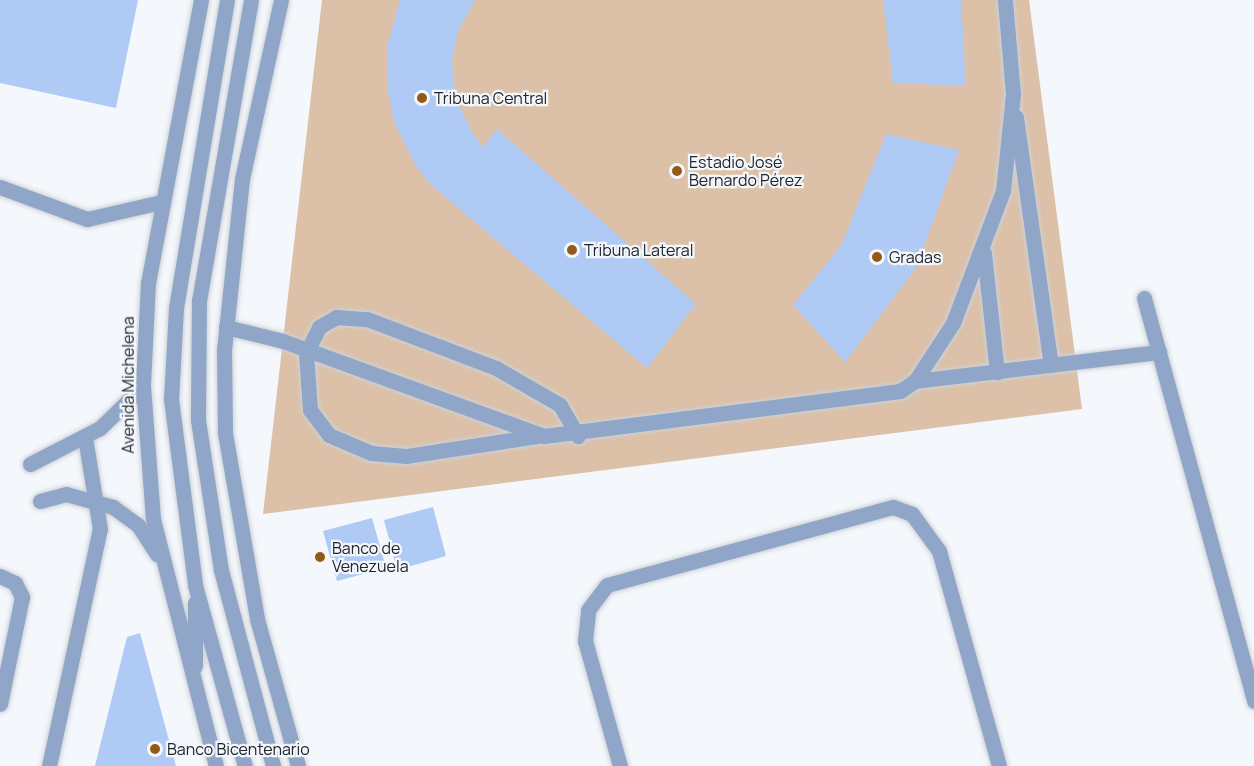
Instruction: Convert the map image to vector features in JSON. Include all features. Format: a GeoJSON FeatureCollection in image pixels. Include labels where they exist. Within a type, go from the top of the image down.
{"type":"FeatureCollection","features":[{"type":"Feature","properties":{"kind":"street","name":"Avenida Michelena"},"geometry":{"type":"LineString","coordinates":[[201,0],[161,202],[148,282],[143,386],[145,451],[162,562],[216,766]]}},
{"type":"Feature","properties":{"kind":"street"},"geometry":{"type":"LineString","coordinates":[[194,686],[195,585],[171,399],[176,308],[227,0]]}},
{"type":"Feature","properties":{"kind":"street"},"geometry":{"type":"LineString","coordinates":[[251,0],[199,300],[198,420],[235,625],[273,766]]}},
{"type":"Feature","properties":{"kind":"street"},"geometry":{"type":"LineString","coordinates":[[282,0],[242,179],[226,327],[225,433],[257,619],[298,766]]}},
{"type":"Feature","properties":{"kind":"street"},"geometry":{"type":"LineString","coordinates":[[1005,0],[1013,94],[1051,365]]}},
{"type":"Feature","properties":{"kind":"street"},"geometry":{"type":"LineString","coordinates":[[578,436],[560,405],[496,368],[368,320],[336,317],[320,327],[306,352],[310,410],[329,435],[371,453],[406,456],[540,435],[578,436],[900,391],[915,381],[953,322],[984,253],[1003,191],[1013,94]]}},
{"type":"Feature","properties":{"kind":"street"},"geometry":{"type":"LineString","coordinates":[[0,187],[87,219],[161,202]]}},
{"type":"Feature","properties":{"kind":"street"},"geometry":{"type":"LineString","coordinates":[[984,253],[997,372]]}},
{"type":"Feature","properties":{"kind":"street"},"geometry":{"type":"LineString","coordinates":[[1144,298],[1254,701]]}},
{"type":"Feature","properties":{"kind":"street"},"geometry":{"type":"LineString","coordinates":[[226,327],[306,352],[540,435]]}},
{"type":"Feature","properties":{"kind":"street"},"geometry":{"type":"LineString","coordinates":[[915,381],[1159,352]]}},
{"type":"Feature","properties":{"kind":"street"},"geometry":{"type":"LineString","coordinates":[[30,464],[85,437],[143,386]]}},
{"type":"Feature","properties":{"kind":"street"},"geometry":{"type":"LineString","coordinates":[[49,766],[100,529],[99,501],[85,437]]}},
{"type":"Feature","properties":{"kind":"street"},"geometry":{"type":"LineString","coordinates":[[40,501],[66,494],[99,501],[138,525],[162,562]]}},
{"type":"Feature","properties":{"kind":"street"},"geometry":{"type":"LineString","coordinates":[[620,766],[585,641],[588,610],[608,585],[893,507],[912,514],[939,551],[999,766]]}},
{"type":"Feature","properties":{"kind":"street"},"geometry":{"type":"LineString","coordinates":[[0,576],[15,584],[22,597],[0,704]]}},
{"type":"Feature","properties":{"kind":"street"},"geometry":{"type":"LineString","coordinates":[[195,585],[245,766]]}},
{"type":"Feature","properties":{"kind":"street"},"geometry":{"type":"LineString","coordinates":[[235,625],[257,619]]}},
{"type":"Feature","properties":{"kind":"shaded area","name":"Estadio José Bernardo Pérez"},"geometry":{"type":"Polygon","coordinates":[[[322,0],[1029,0],[1082,409],[263,514],[322,0]]]}},
{"type":"Feature","properties":{"kind":"building"},"geometry":{"type":"Polygon","coordinates":[[[0,0],[138,0],[116,108],[0,83],[0,0]]]}},
{"type":"Feature","properties":{"kind":"building","name":"Tribuna Lateral"},"geometry":{"type":"Polygon","coordinates":[[[400,0],[475,0],[458,31],[452,60],[455,98],[472,132],[483,147],[497,129],[696,304],[647,368],[431,185],[416,166],[394,122],[387,87],[388,43],[400,0]]]}},
{"type":"Feature","properties":{"kind":"building"},"geometry":{"type":"Polygon","coordinates":[[[883,0],[961,0],[966,86],[893,83],[883,0]]]}},
{"type":"Feature","properties":{"kind":"building","name":"Gradas"},"geometry":{"type":"Polygon","coordinates":[[[886,134],[959,150],[916,268],[845,362],[793,305],[841,246],[886,134]]]}},
{"type":"Feature","properties":{"kind":"building"},"geometry":{"type":"Polygon","coordinates":[[[433,507],[446,556],[397,570],[384,520],[433,507]]]}},
{"type":"Feature","properties":{"kind":"building"},"geometry":{"type":"Polygon","coordinates":[[[372,518],[386,568],[337,581],[323,531],[372,518]]]}},
{"type":"Feature","properties":{"kind":"building"},"geometry":{"type":"Polygon","coordinates":[[[140,633],[176,766],[95,766],[127,637],[140,633]]]}},
{"type":"Feature","properties":{"kind":"place","name":"Tribuna Central"},"geometry":{"type":"Point","coordinates":[422,98]}},
{"type":"Feature","properties":{"kind":"place","name":"Estadio José Bernardo Pérez"},"geometry":{"type":"Point","coordinates":[677,171]}},
{"type":"Feature","properties":{"kind":"place","name":"Tribuna Lateral"},"geometry":{"type":"Point","coordinates":[572,250]}},
{"type":"Feature","properties":{"kind":"place","name":"Gradas"},"geometry":{"type":"Point","coordinates":[877,257]}},
{"type":"Feature","properties":{"kind":"place","name":"Banco de Venezuela"},"geometry":{"type":"Point","coordinates":[320,557]}},
{"type":"Feature","properties":{"kind":"place","name":"Banco Bicentenario"},"geometry":{"type":"Point","coordinates":[155,749]}}]}
